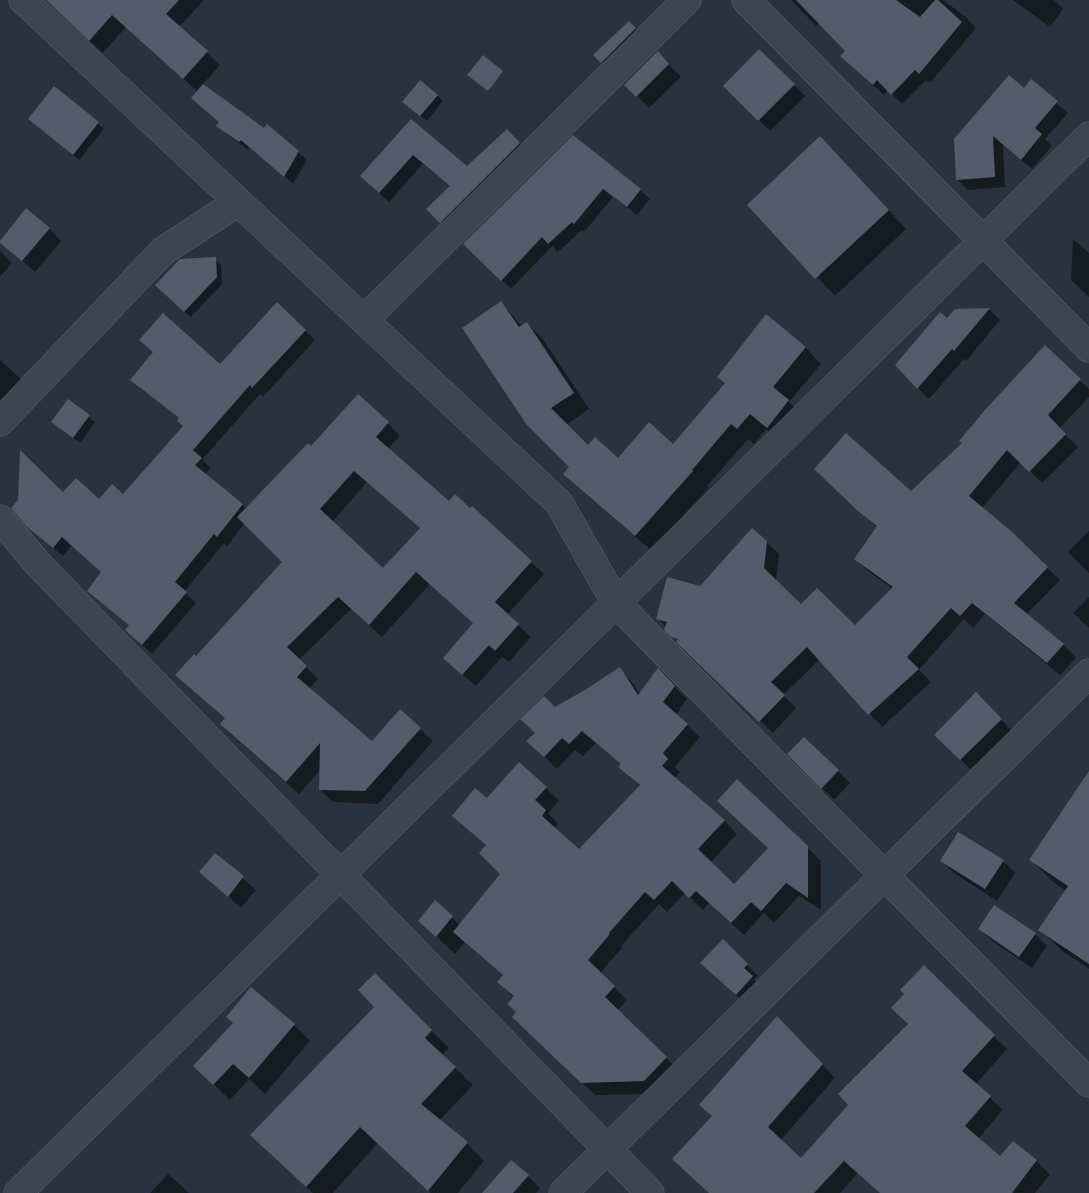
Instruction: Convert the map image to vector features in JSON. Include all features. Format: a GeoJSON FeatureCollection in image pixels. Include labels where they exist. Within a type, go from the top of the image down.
{"type":"FeatureCollection","features":[{"type":"Feature","properties":{"kind":"street"},"geometry":{"type":"LineString","coordinates":[[23,0],[559,503],[616,603],[1089,1083]]}},
{"type":"Feature","properties":{"kind":"street"},"geometry":{"type":"LineString","coordinates":[[364,320],[687,0]]}},
{"type":"Feature","properties":{"kind":"street"},"geometry":{"type":"LineString","coordinates":[[746,0],[1089,348]]}},
{"type":"Feature","properties":{"kind":"street"},"geometry":{"type":"LineString","coordinates":[[18,1193],[1089,136]]}},
{"type":"Feature","properties":{"kind":"street"},"geometry":{"type":"LineString","coordinates":[[0,422],[163,252],[238,202]]}},
{"type":"Feature","properties":{"kind":"street"},"geometry":{"type":"LineString","coordinates":[[0,518],[40,566],[650,1193]]}},
{"type":"Feature","properties":{"kind":"street"},"geometry":{"type":"LineString","coordinates":[[563,1193],[1089,673]]}},
{"type":"Feature","properties":{"kind":"building"},"geometry":{"type":"Polygon","coordinates":[[[46,0],[179,0],[166,14],[208,51],[183,79],[112,15],[89,41],[46,0]]]}},
{"type":"Feature","properties":{"kind":"building"},"geometry":{"type":"Polygon","coordinates":[[[796,0],[896,0],[920,17],[935,0],[938,0],[962,22],[919,74],[915,70],[891,95],[877,80],[873,85],[840,56],[845,51],[796,0]]]}},
{"type":"Feature","properties":{"kind":"building"},"geometry":{"type":"Polygon","coordinates":[[[629,21],[636,28],[601,63],[593,55],[629,21]]]}},
{"type":"Feature","properties":{"kind":"building"},"geometry":{"type":"Polygon","coordinates":[[[759,49],[795,84],[758,121],[723,86],[759,49]]]}},
{"type":"Feature","properties":{"kind":"building"},"geometry":{"type":"Polygon","coordinates":[[[658,51],[669,64],[636,97],[624,85],[658,51]]]}},
{"type":"Feature","properties":{"kind":"building"},"geometry":{"type":"Polygon","coordinates":[[[483,55],[503,71],[488,91],[467,75],[483,55]]]}},
{"type":"Feature","properties":{"kind":"building"},"geometry":{"type":"Polygon","coordinates":[[[1009,75],[1024,88],[1031,79],[1058,101],[1035,128],[1042,134],[1021,160],[993,136],[995,177],[956,180],[954,139],[1009,75]]]}},
{"type":"Feature","properties":{"kind":"building"},"geometry":{"type":"Polygon","coordinates":[[[420,80],[438,95],[420,116],[402,102],[420,80]]]}},
{"type":"Feature","properties":{"kind":"building"},"geometry":{"type":"Polygon","coordinates":[[[203,84],[264,128],[267,124],[299,151],[284,177],[241,140],[239,142],[216,126],[219,122],[191,98],[203,84]]]}},
{"type":"Feature","properties":{"kind":"building"},"geometry":{"type":"Polygon","coordinates":[[[54,86],[99,122],[73,155],[28,119],[54,86]]]}},
{"type":"Feature","properties":{"kind":"building"},"geometry":{"type":"Polygon","coordinates":[[[411,119],[467,166],[507,129],[520,143],[440,223],[426,209],[450,186],[413,155],[379,193],[360,176],[411,119]]]}},
{"type":"Feature","properties":{"kind":"building"},"geometry":{"type":"Polygon","coordinates":[[[573,135],[641,189],[627,207],[603,189],[574,224],[572,222],[548,244],[542,237],[501,281],[463,244],[573,135]]]}},
{"type":"Feature","properties":{"kind":"building"},"geometry":{"type":"Polygon","coordinates":[[[820,136],[889,210],[815,279],[747,205],[820,136]]]}},
{"type":"Feature","properties":{"kind":"building"},"geometry":{"type":"Polygon","coordinates":[[[26,208],[50,228],[22,261],[0,241],[26,208]]]}},
{"type":"Feature","properties":{"kind":"building"},"geometry":{"type":"Polygon","coordinates":[[[216,257],[217,277],[184,312],[155,285],[180,259],[216,257]]]}},
{"type":"Feature","properties":{"kind":"building"},"geometry":{"type":"Polygon","coordinates":[[[501,301],[519,327],[527,322],[574,393],[551,408],[588,445],[595,437],[618,458],[649,422],[673,444],[725,383],[717,377],[766,314],[806,347],[773,387],[789,400],[767,428],[750,414],[737,429],[731,424],[693,471],[635,536],[563,474],[569,467],[527,425],[462,328],[501,301]]]}},
{"type":"Feature","properties":{"kind":"building"},"geometry":{"type":"Polygon","coordinates":[[[277,302],[306,330],[252,388],[250,385],[193,450],[202,458],[195,465],[243,504],[217,537],[214,534],[175,582],[187,592],[142,645],[125,630],[129,625],[87,591],[101,572],[62,537],[53,548],[26,526],[11,508],[18,500],[20,450],[63,492],[76,478],[99,499],[112,484],[123,494],[183,426],[177,421],[179,418],[130,380],[153,352],[139,340],[163,313],[220,364],[277,302]]]}},
{"type":"Feature","properties":{"kind":"building"},"geometry":{"type":"Polygon","coordinates":[[[990,308],[954,351],[952,349],[917,389],[895,365],[940,312],[947,318],[955,309],[990,308]]]}},
{"type":"Feature","properties":{"kind":"building"},"geometry":{"type":"Polygon","coordinates":[[[1045,345],[1081,379],[1048,415],[1066,434],[1029,472],[1007,450],[969,496],[1011,531],[1048,567],[1014,603],[1064,644],[1047,663],[972,603],[960,616],[951,608],[907,657],[919,669],[868,715],[807,647],[771,682],[785,695],[759,722],[676,642],[678,639],[671,637],[664,630],[667,622],[656,619],[667,577],[700,586],[752,528],[767,541],[764,568],[801,604],[817,588],[855,625],[893,587],[854,559],[877,526],[858,511],[814,469],[846,433],[911,491],[962,443],[959,441],[985,410],[1045,345]]]}},
{"type":"Feature","properties":{"kind":"building"},"geometry":{"type":"Polygon","coordinates":[[[358,394],[389,422],[376,437],[449,501],[455,494],[470,508],[472,506],[532,561],[495,602],[519,624],[495,651],[489,645],[462,675],[443,658],[473,623],[416,572],[369,625],[338,597],[287,647],[307,666],[297,677],[372,741],[400,709],[421,728],[365,791],[319,790],[320,743],[286,782],[220,724],[225,718],[175,675],[194,654],[196,656],[282,562],[237,517],[308,443],[311,446],[358,394]],[[354,471],[320,509],[383,568],[420,528],[354,471]]]}},
{"type":"Feature","properties":{"kind":"building"},"geometry":{"type":"Polygon","coordinates":[[[68,399],[90,415],[73,438],[51,422],[68,399]]]}},
{"type":"Feature","properties":{"kind":"building"},"geometry":{"type":"Polygon","coordinates":[[[620,667],[638,695],[658,668],[675,686],[663,702],[688,724],[663,753],[668,759],[662,766],[725,820],[698,849],[734,884],[768,848],[717,801],[737,779],[808,846],[808,898],[786,883],[761,911],[751,902],[731,923],[696,891],[689,898],[672,881],[654,900],[645,892],[588,960],[615,986],[605,997],[667,1057],[644,1081],[581,1083],[512,1017],[516,1012],[507,1004],[514,996],[497,982],[503,975],[453,932],[500,874],[479,853],[486,845],[452,816],[475,788],[487,798],[519,762],[547,787],[535,800],[546,810],[542,816],[579,849],[640,785],[618,767],[621,764],[582,731],[569,744],[562,738],[544,757],[526,741],[535,733],[520,719],[544,696],[555,707],[620,667]]]}},
{"type":"Feature","properties":{"kind":"building"},"geometry":{"type":"Polygon","coordinates":[[[976,692],[1002,719],[960,760],[934,735],[976,692]]]}},
{"type":"Feature","properties":{"kind":"building"},"geometry":{"type":"Polygon","coordinates":[[[804,737],[839,770],[821,789],[787,754],[804,737]]]}},
{"type":"Feature","properties":{"kind":"building"},"geometry":{"type":"Polygon","coordinates":[[[1089,771],[1089,964],[1038,930],[1068,886],[1029,860],[1089,771]]]}},
{"type":"Feature","properties":{"kind":"building"},"geometry":{"type":"Polygon","coordinates":[[[958,832],[1004,860],[985,889],[940,861],[958,832]]]}},
{"type":"Feature","properties":{"kind":"building"},"geometry":{"type":"Polygon","coordinates":[[[215,853],[244,876],[228,897],[199,872],[215,853]]]}},
{"type":"Feature","properties":{"kind":"building"},"geometry":{"type":"Polygon","coordinates":[[[435,900],[453,916],[436,937],[418,921],[435,900]]]}},
{"type":"Feature","properties":{"kind":"building"},"geometry":{"type":"Polygon","coordinates":[[[994,905],[1036,933],[1019,957],[978,929],[994,905]]]}},
{"type":"Feature","properties":{"kind":"building"},"geometry":{"type":"Polygon","coordinates":[[[723,939],[748,964],[744,968],[753,976],[736,995],[700,963],[723,939]]]}},
{"type":"Feature","properties":{"kind":"building"},"geometry":{"type":"Polygon","coordinates":[[[924,965],[995,1035],[962,1071],[991,1096],[965,1126],[1000,1156],[1013,1141],[1037,1160],[1012,1193],[880,1193],[844,1161],[814,1193],[709,1193],[672,1159],[712,1116],[699,1105],[777,1016],[823,1064],[768,1127],[801,1158],[848,1105],[838,1094],[908,1024],[891,1008],[904,994],[900,990],[924,965]]]}},
{"type":"Feature","properties":{"kind":"building"},"geometry":{"type":"Polygon","coordinates":[[[375,973],[432,1030],[425,1038],[456,1067],[421,1104],[468,1142],[428,1191],[360,1127],[306,1187],[250,1135],[374,1007],[358,990],[375,973]]]}},
{"type":"Feature","properties":{"kind":"building"},"geometry":{"type":"Polygon","coordinates":[[[251,987],[295,1024],[249,1078],[233,1064],[213,1085],[193,1066],[233,1023],[226,1017],[251,987]]]}},
{"type":"Feature","properties":{"kind":"building"},"geometry":{"type":"Polygon","coordinates":[[[511,1160],[529,1175],[513,1193],[482,1193],[511,1160]]]}}]}
